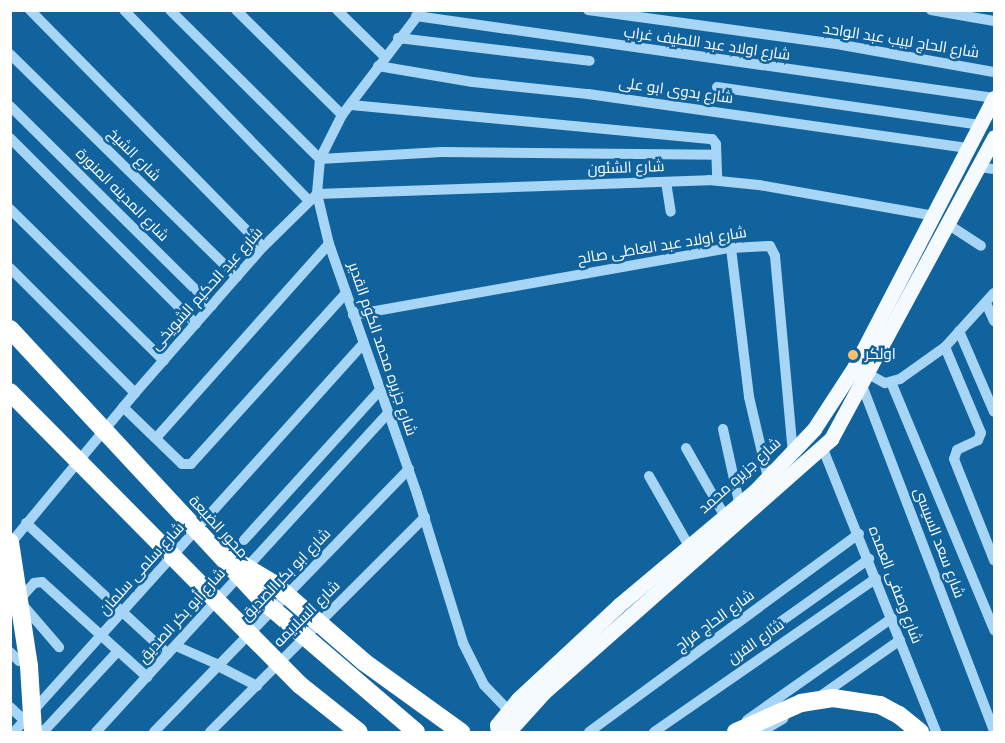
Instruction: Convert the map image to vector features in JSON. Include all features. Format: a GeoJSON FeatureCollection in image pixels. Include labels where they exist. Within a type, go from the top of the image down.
{"type":"FeatureCollection","features":[{"type":"Feature","properties":{"kind":"highway","name":"محور الضبعة"},"geometry":{"type":"LineString","coordinates":[[10,329],[216,551],[317,651],[416,732]]}},
{"type":"Feature","properties":{"kind":"highway"},"geometry":{"type":"LineString","coordinates":[[10,392],[300,686],[359,732]]}},
{"type":"Feature","properties":{"kind":"highway"},"geometry":{"type":"LineString","coordinates":[[10,543],[29,666],[29,727]]}},
{"type":"Feature","properties":{"kind":"highway"},"geometry":{"type":"LineString","coordinates":[[216,551],[274,584],[364,662],[461,732]]}},
{"type":"Feature","properties":{"kind":"highway"},"geometry":{"type":"LineString","coordinates":[[736,732],[801,703],[833,698],[880,705],[899,715],[920,732]]}},
{"type":"Feature","properties":{"kind":"main road","name":"شارع جزيره محمد"},"geometry":{"type":"LineString","coordinates":[[508,732],[544,692],[823,449],[861,374],[934,216],[994,98]]}},
{"type":"Feature","properties":{"kind":"main road","name":"شارع جزيره محمد"},"geometry":{"type":"LineString","coordinates":[[498,732],[497,725],[507,709],[768,478],[793,453],[861,374],[949,225],[987,168],[994,137]]}},
{"type":"Feature","properties":{"kind":"street"},"geometry":{"type":"LineString","coordinates":[[30,10],[263,247]]}},
{"type":"Feature","properties":{"kind":"street"},"geometry":{"type":"LineString","coordinates":[[124,10],[312,197]]}},
{"type":"Feature","properties":{"kind":"street"},"geometry":{"type":"LineString","coordinates":[[170,10],[320,159],[442,152],[716,155]]}},
{"type":"Feature","properties":{"kind":"street"},"geometry":{"type":"LineString","coordinates":[[236,10],[342,115]]}},
{"type":"Feature","properties":{"kind":"street"},"geometry":{"type":"LineString","coordinates":[[337,10],[384,56]]}},
{"type":"Feature","properties":{"kind":"street","name":"شارع الحاج لبيب عبد الواحد"},"geometry":{"type":"LineString","coordinates":[[588,10],[842,45],[994,72]]}},
{"type":"Feature","properties":{"kind":"street"},"geometry":{"type":"LineString","coordinates":[[931,10],[994,21]]}},
{"type":"Feature","properties":{"kind":"street","name":"شارع جزيره محمد الكوم القدير"},"geometry":{"type":"LineString","coordinates":[[419,13],[384,56],[342,115],[320,159],[312,197],[379,391],[409,469],[463,643],[484,685],[507,709]]}},
{"type":"Feature","properties":{"kind":"street","name":"شارع اولاد عبد اللطيف غراب"},"geometry":{"type":"LineString","coordinates":[[419,13],[605,46],[994,98]]}},
{"type":"Feature","properties":{"kind":"street"},"geometry":{"type":"LineString","coordinates":[[398,38],[590,62]]}},
{"type":"Feature","properties":{"kind":"street","name":"شارع الشيخ"},"geometry":{"type":"LineString","coordinates":[[10,54],[237,278]]}},
{"type":"Feature","properties":{"kind":"street","name":"شارع بدوى ابو على"},"geometry":{"type":"LineString","coordinates":[[378,66],[473,82],[611,97],[969,147]]}},
{"type":"Feature","properties":{"kind":"street","name":"شارع بدوى ابو على"},"geometry":{"type":"LineString","coordinates":[[717,87],[981,125]]}},
{"type":"Feature","properties":{"kind":"street"},"geometry":{"type":"LineString","coordinates":[[351,105],[712,139],[716,155],[717,180]]}},
{"type":"Feature","properties":{"kind":"street","name":"شارع المدينه المنورة"},"geometry":{"type":"LineString","coordinates":[[10,106],[212,306]]}},
{"type":"Feature","properties":{"kind":"street"},"geometry":{"type":"LineString","coordinates":[[10,138],[196,324]]}},
{"type":"Feature","properties":{"kind":"street","name":"شارع الشئون"},"geometry":{"type":"LineString","coordinates":[[312,197],[717,180],[934,216]]}},
{"type":"Feature","properties":{"kind":"street"},"geometry":{"type":"LineString","coordinates":[[666,182],[671,212]]}},
{"type":"Feature","properties":{"kind":"street","name":"شارع عبد الحكيم الشويخى"},"geometry":{"type":"LineString","coordinates":[[10,543],[135,393],[263,247],[312,197]]}},
{"type":"Feature","properties":{"kind":"street"},"geometry":{"type":"LineString","coordinates":[[10,209],[164,360]]}},
{"type":"Feature","properties":{"kind":"street"},"geometry":{"type":"LineString","coordinates":[[949,225],[981,246]]}},
{"type":"Feature","properties":{"kind":"street"},"geometry":{"type":"LineString","coordinates":[[156,438],[329,244]]}},
{"type":"Feature","properties":{"kind":"street","name":"شارع اولاد عبد العاطى صالح"},"geometry":{"type":"LineString","coordinates":[[353,315],[730,248],[767,245],[774,250],[793,453]]}},
{"type":"Feature","properties":{"kind":"street"},"geometry":{"type":"LineString","coordinates":[[730,248],[749,397],[768,478]]}},
{"type":"Feature","properties":{"kind":"street"},"geometry":{"type":"LineString","coordinates":[[10,268],[135,393]]}},
{"type":"Feature","properties":{"kind":"street"},"geometry":{"type":"LineString","coordinates":[[123,407],[182,464],[191,464],[346,293]]}},
{"type":"Feature","properties":{"kind":"street"},"geometry":{"type":"LineString","coordinates":[[861,374],[891,382],[945,347],[994,293]]}},
{"type":"Feature","properties":{"kind":"street"},"geometry":{"type":"LineString","coordinates":[[986,303],[994,321]]}},
{"type":"Feature","properties":{"kind":"street"},"geometry":{"type":"LineString","coordinates":[[959,332],[994,412]]}},
{"type":"Feature","properties":{"kind":"street","name":"شارع سلمى سلمان"},"geometry":{"type":"LineString","coordinates":[[14,732],[29,727],[101,638],[363,344]]}},
{"type":"Feature","properties":{"kind":"street"},"geometry":{"type":"LineString","coordinates":[[945,347],[981,433],[978,440],[957,450],[954,459],[994,560]]}},
{"type":"Feature","properties":{"kind":"street","name":"شارع سعد السيسى"},"geometry":{"type":"LineString","coordinates":[[861,374],[994,731]]}},
{"type":"Feature","properties":{"kind":"street"},"geometry":{"type":"LineString","coordinates":[[891,382],[994,630]]}},
{"type":"Feature","properties":{"kind":"street"},"geometry":{"type":"LineString","coordinates":[[244,540],[379,391]]}},
{"type":"Feature","properties":{"kind":"street","name":"شارع أبو بكر الصديق"},"geometry":{"type":"LineString","coordinates":[[96,732],[388,413]]}},
{"type":"Feature","properties":{"kind":"street"},"geometry":{"type":"LineString","coordinates":[[723,429],[739,502]]}},
{"type":"Feature","properties":{"kind":"street"},"geometry":{"type":"LineString","coordinates":[[686,448],[724,515]]}},
{"type":"Feature","properties":{"kind":"street","name":"شارع وصفى العمده"},"geometry":{"type":"LineString","coordinates":[[823,449],[859,534],[936,732]]}},
{"type":"Feature","properties":{"kind":"street","name":"شارع ابو بكر الصديق"},"geometry":{"type":"LineString","coordinates":[[154,732],[409,469]]}},
{"type":"Feature","properties":{"kind":"street"},"geometry":{"type":"LineString","coordinates":[[649,476],[689,546]]}},
{"type":"Feature","properties":{"kind":"street","name":"شارع السلايمه"},"geometry":{"type":"LineString","coordinates":[[210,732],[425,518]]}},
{"type":"Feature","properties":{"kind":"street"},"geometry":{"type":"LineString","coordinates":[[26,523],[123,613],[172,650],[218,666],[256,686]]}},
{"type":"Feature","properties":{"kind":"street","name":"شارع الحاج فراج"},"geometry":{"type":"LineString","coordinates":[[589,732],[859,534]]}},
{"type":"Feature","properties":{"kind":"street"},"geometry":{"type":"LineString","coordinates":[[769,630],[868,559]]}},
{"type":"Feature","properties":{"kind":"street","name":"شارع الفرن"},"geometry":{"type":"LineString","coordinates":[[654,732],[876,578]]}},
{"type":"Feature","properties":{"kind":"street"},"geometry":{"type":"LineString","coordinates":[[10,610],[14,596],[34,583],[42,582],[101,638],[147,677]]}},
{"type":"Feature","properties":{"kind":"street"},"geometry":{"type":"LineString","coordinates":[[14,596],[59,647]]}},
{"type":"Feature","properties":{"kind":"street"},"geometry":{"type":"LineString","coordinates":[[729,732],[892,618]]}},
{"type":"Feature","properties":{"kind":"street"},"geometry":{"type":"LineString","coordinates":[[761,732],[849,678],[900,640]]}},
{"type":"Feature","properties":{"kind":"street"},"geometry":{"type":"LineString","coordinates":[[43,732],[118,651]]}},
{"type":"Feature","properties":{"kind":"street"},"geometry":{"type":"LineString","coordinates":[[10,652],[19,661]]}},
{"type":"Feature","properties":{"kind":"street"},"geometry":{"type":"LineString","coordinates":[[10,707],[29,727]]}},
{"type":"Feature","properties":{"kind":"place","name":"اولكر"},"geometry":{"type":"Point","coordinates":[853,355]}}]}
